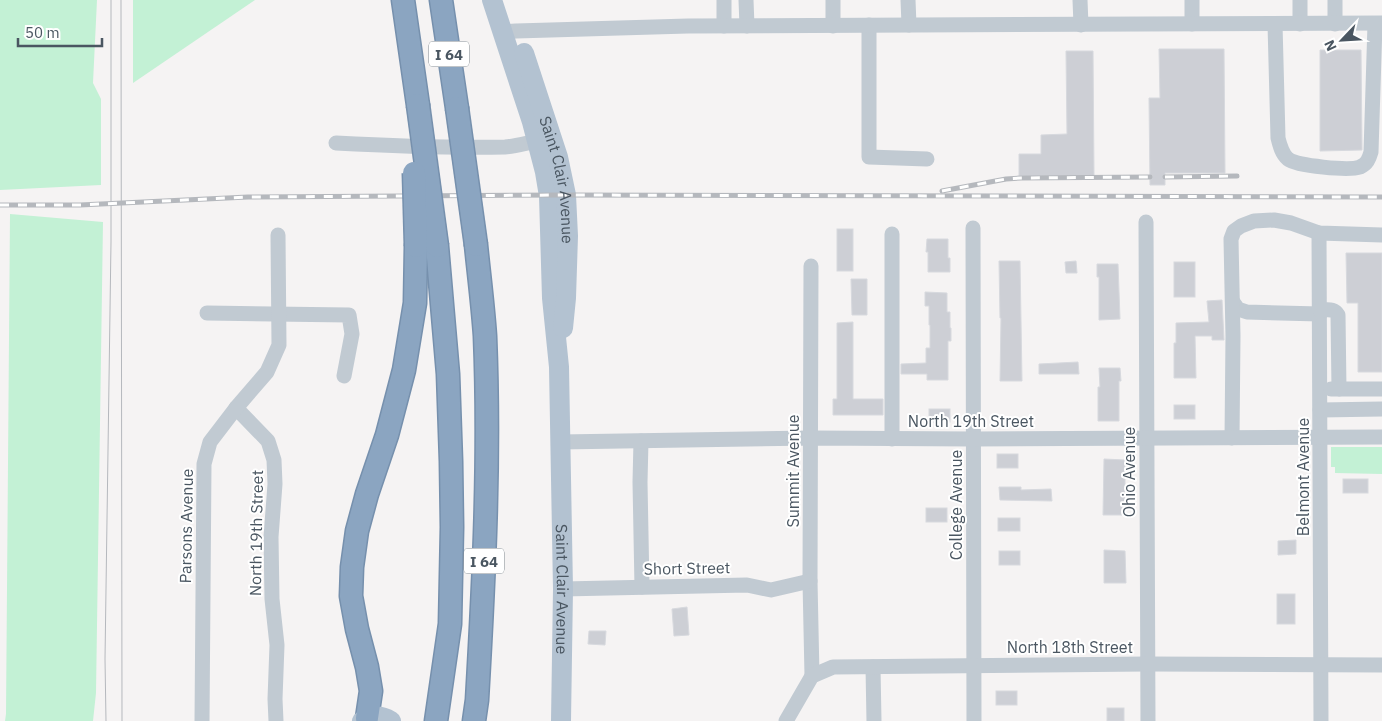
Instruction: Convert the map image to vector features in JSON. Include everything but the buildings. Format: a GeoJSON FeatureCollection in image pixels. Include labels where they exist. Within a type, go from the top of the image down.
{"type":"FeatureCollection","features":[{"type":"Feature","properties":{"kind":"highway","name":"I 64"},"geometry":{"type":"LineString","coordinates":[[403,0],[418,105],[413,150],[448,374],[452,527],[450,624],[438,710]]}},
{"type":"Feature","properties":{"kind":"highway","name":"I 64"},"geometry":{"type":"LineString","coordinates":[[441,0],[476,245],[485,334],[486,518],[476,710]]}},
{"type":"Feature","properties":{"kind":"highway"},"geometry":{"type":"LineString","coordinates":[[364,719],[371,691],[367,667],[356,629],[351,596],[352,566],[357,531],[387,435],[404,370],[427,246]]}},
{"type":"Feature","properties":{"kind":"main road","name":"Saint Clair Avenue"},"geometry":{"type":"LineString","coordinates":[[492,0],[510,32],[545,140],[549,196],[552,298],[559,367],[563,589],[561,721]]}},
{"type":"Feature","properties":{"kind":"main road","name":"Saint Clair Avenue"},"geometry":{"type":"LineString","coordinates":[[507,0],[510,32]]}},
{"type":"Feature","properties":{"kind":"main road"},"geometry":{"type":"LineString","coordinates":[[364,719],[380,716],[391,721]]}},
{"type":"Feature","properties":{"kind":"street"},"geometry":{"type":"LineString","coordinates":[[724,0],[724,26]]}},
{"type":"Feature","properties":{"kind":"street"},"geometry":{"type":"LineString","coordinates":[[746,0],[747,26]]}},
{"type":"Feature","properties":{"kind":"street"},"geometry":{"type":"LineString","coordinates":[[825,0],[829,26]]}},
{"type":"Feature","properties":{"kind":"street"},"geometry":{"type":"LineString","coordinates":[[829,26],[833,0]]}},
{"type":"Feature","properties":{"kind":"street"},"geometry":{"type":"LineString","coordinates":[[908,0],[909,25]]}},
{"type":"Feature","properties":{"kind":"street"},"geometry":{"type":"LineString","coordinates":[[1080,0],[1081,25]]}},
{"type":"Feature","properties":{"kind":"street"},"geometry":{"type":"LineString","coordinates":[[1192,0],[1192,24]]}},
{"type":"Feature","properties":{"kind":"street"},"geometry":{"type":"LineString","coordinates":[[1300,0],[1300,24]]}},
{"type":"Feature","properties":{"kind":"street"},"geometry":{"type":"LineString","coordinates":[[1335,0],[1335,24]]}},
{"type":"Feature","properties":{"kind":"street"},"geometry":{"type":"LineString","coordinates":[[510,32],[724,26],[1192,24],[1275,24],[1379,24],[1371,152],[1368,162],[1361,167],[1349,168],[1297,164],[1288,159],[1281,150],[1278,138],[1275,24]]}},
{"type":"Feature","properties":{"kind":"street"},"geometry":{"type":"LineString","coordinates":[[869,26],[869,157],[927,159]]}},
{"type":"Feature","properties":{"kind":"street"},"geometry":{"type":"LineString","coordinates":[[336,143],[396,146],[508,147],[545,140]]}},
{"type":"Feature","properties":{"kind":"street"},"geometry":{"type":"LineString","coordinates":[[1232,438],[1234,336],[1231,239],[1234,231],[1254,220],[1274,220],[1292,223],[1319,233],[1382,235]]}},
{"type":"Feature","properties":{"kind":"street","name":"Ohio Avenue"},"geometry":{"type":"LineString","coordinates":[[1146,222],[1148,721]]}},
{"type":"Feature","properties":{"kind":"street","name":"College Avenue"},"geometry":{"type":"LineString","coordinates":[[973,228],[974,721]]}},
{"type":"Feature","properties":{"kind":"street","name":"Belmont Avenue"},"geometry":{"type":"LineString","coordinates":[[1319,233],[1321,721]]}},
{"type":"Feature","properties":{"kind":"street"},"geometry":{"type":"LineString","coordinates":[[892,234],[892,439]]}},
{"type":"Feature","properties":{"kind":"street","name":"Parsons Avenue"},"geometry":{"type":"LineString","coordinates":[[202,721],[204,464],[210,442],[267,372],[280,345],[278,235]]}},
{"type":"Feature","properties":{"kind":"street","name":"Summit Avenue"},"geometry":{"type":"LineString","coordinates":[[811,266],[810,581],[812,676]]}},
{"type":"Feature","properties":{"kind":"street"},"geometry":{"type":"LineString","coordinates":[[1233,302],[1238,310],[1247,312],[1320,312],[1332,309],[1335,311],[1338,315],[1339,389]]}},
{"type":"Feature","properties":{"kind":"street"},"geometry":{"type":"LineString","coordinates":[[207,313],[349,315],[352,334],[344,376]]}},
{"type":"Feature","properties":{"kind":"street"},"geometry":{"type":"LineString","coordinates":[[1320,390],[1382,388]]}},
{"type":"Feature","properties":{"kind":"street","name":"North 19th Street"},"geometry":{"type":"LineString","coordinates":[[236,408],[268,441],[274,460],[275,484],[271,537],[273,613],[277,645],[276,721]]}},
{"type":"Feature","properties":{"kind":"street"},"geometry":{"type":"LineString","coordinates":[[1320,410],[1382,409]]}},
{"type":"Feature","properties":{"kind":"street","name":"North 19th Street"},"geometry":{"type":"LineString","coordinates":[[560,442],[811,438],[1382,437]]}},
{"type":"Feature","properties":{"kind":"street"},"geometry":{"type":"LineString","coordinates":[[641,441],[642,587]]}},
{"type":"Feature","properties":{"kind":"street","name":"Short Street"},"geometry":{"type":"LineString","coordinates":[[563,589],[747,585],[771,590],[810,581]]}},
{"type":"Feature","properties":{"kind":"street","name":"North 18th Street"},"geometry":{"type":"LineString","coordinates":[[812,676],[834,667],[873,666],[1382,665]]}},
{"type":"Feature","properties":{"kind":"street"},"geometry":{"type":"LineString","coordinates":[[873,666],[874,721]]}},
{"type":"Feature","properties":{"kind":"street"},"geometry":{"type":"LineString","coordinates":[[786,721],[812,676]]}},
{"type":"Feature","properties":{"kind":"green space"},"geometry":{"type":"Polygon","coordinates":[[[0,0],[97,0],[93,83],[101,99],[101,185],[0,190],[0,0]]]}},
{"type":"Feature","properties":{"kind":"green space"},"geometry":{"type":"Polygon","coordinates":[[[133,0],[255,0],[133,83],[133,0]]]}},
{"type":"Feature","properties":{"kind":"green space"},"geometry":{"type":"Polygon","coordinates":[[[10,214],[103,222],[96,693],[93,721],[5,721],[10,214]]]}},
{"type":"Feature","properties":{"kind":"green space"},"geometry":{"type":"Polygon","coordinates":[[[1331,447],[1382,447],[1382,474],[1335,473],[1335,467],[1331,467],[1331,447]]]}},
{"type":"Feature","properties":{"kind":"tram line"},"geometry":{"type":"LineString","coordinates":[[106,721],[105,659],[111,242],[111,0]]}},
{"type":"Feature","properties":{"kind":"tram line"},"geometry":{"type":"LineString","coordinates":[[121,0],[122,721]]}},
{"type":"Feature","properties":{"kind":"railway"},"geometry":{"type":"LineString","coordinates":[[1165,177],[1237,176]]}},
{"type":"Feature","properties":{"kind":"railway"},"geometry":{"type":"LineString","coordinates":[[942,191],[1006,179],[1150,177]]}},
{"type":"Feature","properties":{"kind":"railway"},"geometry":{"type":"LineString","coordinates":[[0,205],[80,205],[248,197],[566,195],[1382,197]]}}]}
